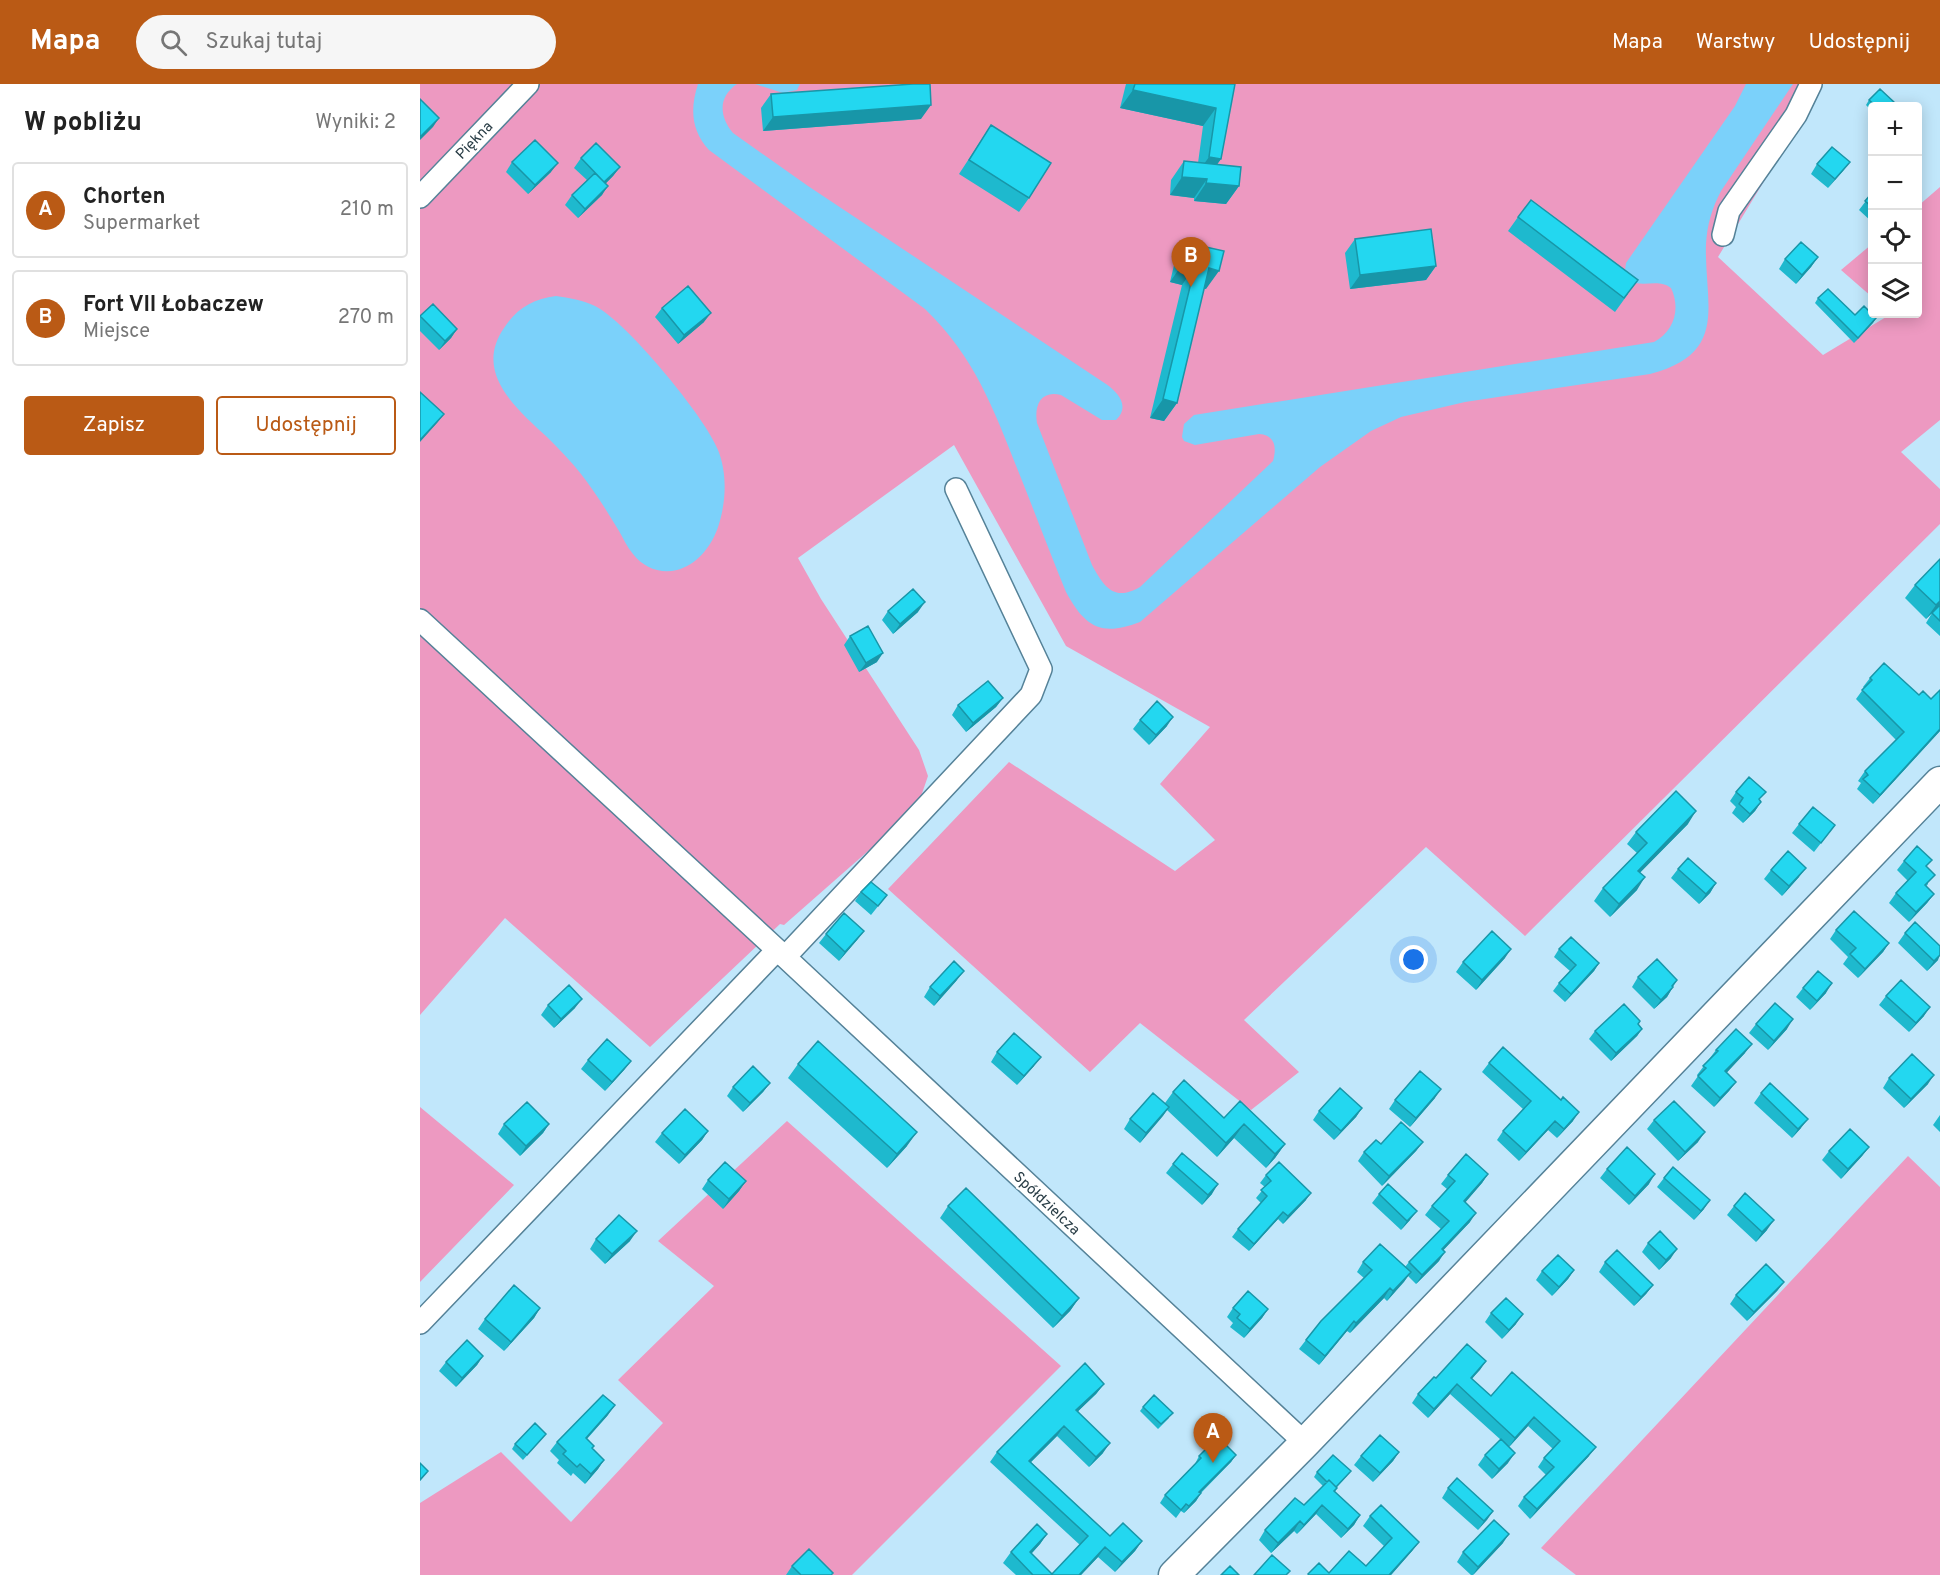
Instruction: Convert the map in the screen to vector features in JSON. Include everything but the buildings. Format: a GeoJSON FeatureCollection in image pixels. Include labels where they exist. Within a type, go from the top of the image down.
{"type":"FeatureCollection","features":[{"type":"Feature","properties":{"kind":"main road"},"geometry":{"type":"LineString","coordinates":[[1174,1575],[1305,1443],[1940,782]]}},
{"type":"Feature","properties":{"kind":"street","name":"Piękna"},"geometry":{"type":"LineString","coordinates":[[420,197],[528,84]]}},
{"type":"Feature","properties":{"kind":"street"},"geometry":{"type":"LineString","coordinates":[[1723,235],[1729,212],[1796,115],[1811,84]]}},
{"type":"Feature","properties":{"kind":"street"},"geometry":{"type":"LineString","coordinates":[[420,1323],[784,956],[1031,695],[1041,669],[956,489]]}},
{"type":"Feature","properties":{"kind":"street","name":"Spółdzielcza"},"geometry":{"type":"LineString","coordinates":[[420,620],[784,956],[1305,1443]]}},
{"type":"Feature","properties":{"kind":"shaded area"},"geometry":{"type":"Polygon","coordinates":[[[420,84],[1823,84],[1718,257],[1823,355],[1884,318],[1922,318],[1922,203],[1940,187],[1940,420],[1901,452],[1940,489],[1940,524],[1525,936],[1426,847],[1244,1020],[1299,1072],[1251,1110],[1140,1023],[1090,1072],[888,889],[1009,762],[1175,871],[1215,840],[1160,784],[1210,727],[1066,646],[954,445],[798,558],[821,599],[919,750],[928,776],[917,808],[784,925],[780,924],[650,1047],[505,918],[420,1015],[420,84]]]}},
{"type":"Feature","properties":{"kind":"shaded area"},"geometry":{"type":"Polygon","coordinates":[[[1868,247],[1868,294],[1841,270],[1868,247]]]}},
{"type":"Feature","properties":{"kind":"shaded area"},"geometry":{"type":"Polygon","coordinates":[[[420,1107],[514,1185],[420,1282],[420,1107]]]}},
{"type":"Feature","properties":{"kind":"shaded area"},"geometry":{"type":"Polygon","coordinates":[[[787,1121],[1061,1366],[852,1575],[420,1575],[420,1503],[501,1452],[571,1522],[663,1423],[618,1380],[714,1286],[658,1241],[787,1121]]]}},
{"type":"Feature","properties":{"kind":"shaded area"},"geometry":{"type":"Polygon","coordinates":[[[1908,1156],[1940,1187],[1940,1575],[1576,1575],[1541,1548],[1908,1156]]]}},
{"type":"Feature","properties":{"kind":"water"},"geometry":{"type":"Polygon","coordinates":[[[698,84],[737,84],[726,95],[723,107],[725,120],[733,133],[808,186],[1106,384],[1119,396],[1122,410],[1116,420],[1102,420],[1061,395],[1054,394],[1040,400],[1036,416],[1092,565],[1106,586],[1123,593],[1140,587],[1273,461],[1274,443],[1272,439],[1264,435],[1195,445],[1184,441],[1182,437],[1184,424],[1194,415],[1654,342],[1661,337],[1674,319],[1675,304],[1671,288],[1661,284],[1640,284],[1630,281],[1625,270],[1626,263],[1735,106],[1746,84],[1793,84],[1721,191],[1713,210],[1706,244],[1707,324],[1702,339],[1692,353],[1675,365],[1650,374],[1465,402],[1401,417],[1371,431],[1320,467],[1140,622],[1115,629],[1096,626],[1087,621],[1066,592],[991,406],[970,365],[957,346],[925,309],[709,150],[699,135],[694,119],[694,102],[698,84]]]}},
{"type":"Feature","properties":{"kind":"water"},"geometry":{"type":"Polygon","coordinates":[[[755,84],[800,84],[797,90],[783,93],[755,84]]]}},
{"type":"Feature","properties":{"kind":"water"},"geometry":{"type":"Polygon","coordinates":[[[556,296],[595,306],[626,330],[682,394],[711,435],[723,470],[724,500],[720,520],[714,537],[706,549],[684,568],[671,571],[659,570],[637,559],[581,474],[512,402],[496,375],[493,360],[496,344],[504,328],[514,315],[526,306],[540,299],[556,296]]]}},
{"type":"Feature","properties":{"kind":"place","name":"Fort VII Łobaczew"},"geometry":{"type":"Point","coordinates":[1191,287]}},
{"type":"Feature","properties":{"kind":"place","name":"Chorten"},"geometry":{"type":"Point","coordinates":[1213,1463]}}]}
